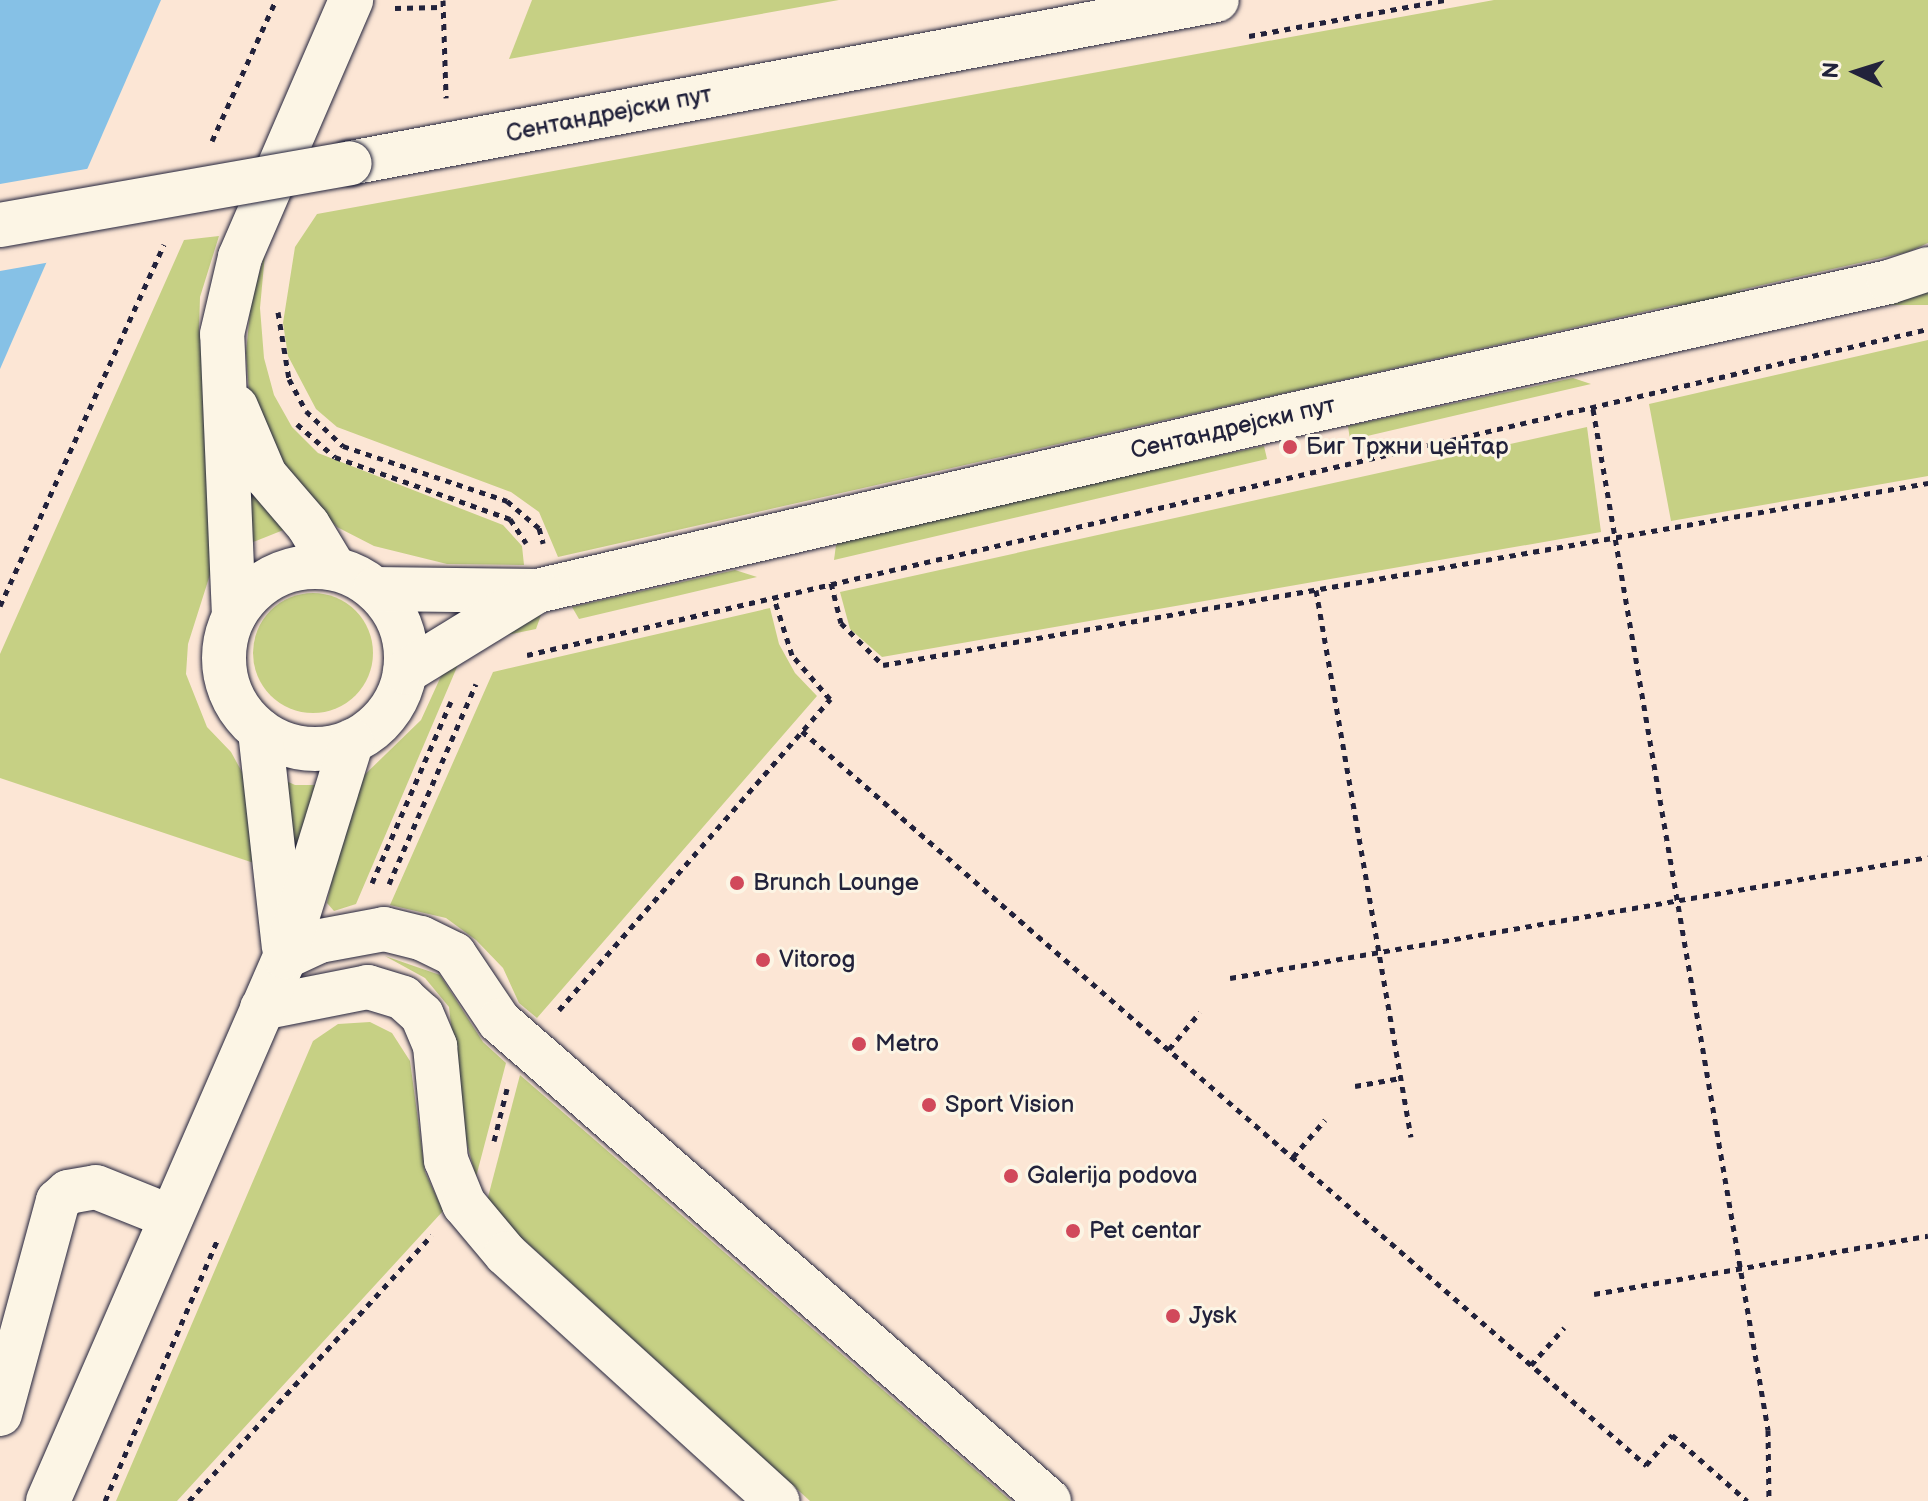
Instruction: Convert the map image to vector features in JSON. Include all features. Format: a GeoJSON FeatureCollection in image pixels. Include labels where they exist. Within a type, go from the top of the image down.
{"type":"FeatureCollection","features":[{"type":"Feature","properties":{"kind":"street","name":"Сентандрејски пут"},"geometry":{"type":"LineString","coordinates":[[0,225],[350,163],[1217,0]]}},
{"type":"Feature","properties":{"kind":"street"},"geometry":{"type":"LineString","coordinates":[[369,4],[240,257],[222,334],[228,386],[227,554],[234,616],[224,666],[241,713],[260,731],[304,749],[352,741],[387,713],[405,672],[401,627],[375,589]]}},
{"type":"Feature","properties":{"kind":"street","name":"Сентандрејски пут"},"geometry":{"type":"LineString","coordinates":[[545,589],[1889,282],[1928,269]]}},
{"type":"Feature","properties":{"kind":"street"},"geometry":{"type":"LineString","coordinates":[[228,386],[265,475],[308,525],[334,568]]}},
{"type":"Feature","properties":{"kind":"street"},"geometry":{"type":"LineString","coordinates":[[234,616],[247,596],[286,570],[334,568],[375,589],[545,589]]}},
{"type":"Feature","properties":{"kind":"street"},"geometry":{"type":"LineString","coordinates":[[405,672],[545,589]]}},
{"type":"Feature","properties":{"kind":"street"},"geometry":{"type":"LineString","coordinates":[[260,731],[285,957]]}},
{"type":"Feature","properties":{"kind":"street"},"geometry":{"type":"LineString","coordinates":[[48,1501],[285,957],[352,741]]}},
{"type":"Feature","properties":{"kind":"street"},"geometry":{"type":"LineString","coordinates":[[285,957],[320,941],[384,929],[421,938],[454,954],[499,1021],[1049,1501]]}},
{"type":"Feature","properties":{"kind":"street"},"geometry":{"type":"LineString","coordinates":[[262,1008],[368,987],[403,998],[422,1015],[435,1046],[452,1177],[464,1204],[506,1254],[777,1501]]}},
{"type":"Feature","properties":{"kind":"street"},"geometry":{"type":"LineString","coordinates":[[0,1414],[58,1201],[68,1192],[96,1187],[171,1217]]}},
{"type":"Feature","properties":{"kind":"path"},"geometry":{"type":"LineString","coordinates":[[210,144],[276,0]]}},
{"type":"Feature","properties":{"kind":"path"},"geometry":{"type":"LineString","coordinates":[[443,0],[440,7],[447,110]]}},
{"type":"Feature","properties":{"kind":"path"},"geometry":{"type":"LineString","coordinates":[[369,4],[440,7]]}},
{"type":"Feature","properties":{"kind":"path"},"geometry":{"type":"LineString","coordinates":[[0,606],[171,231]]}},
{"type":"Feature","properties":{"kind":"path"},"geometry":{"type":"LineString","coordinates":[[278,301],[289,379],[306,411],[343,446],[523,511],[539,528],[545,589]]}},
{"type":"Feature","properties":{"kind":"path"},"geometry":{"type":"LineString","coordinates":[[514,658],[1928,329]]}},
{"type":"Feature","properties":{"kind":"path"},"geometry":{"type":"LineString","coordinates":[[1593,409],[1768,1430],[1769,1501]]}},
{"type":"Feature","properties":{"kind":"path"},"geometry":{"type":"LineString","coordinates":[[294,420],[335,457],[510,519],[521,529],[570,644]]}},
{"type":"Feature","properties":{"kind":"path"},"geometry":{"type":"LineString","coordinates":[[831,583],[841,623],[883,665],[1928,483]]}},
{"type":"Feature","properties":{"kind":"path"},"geometry":{"type":"LineString","coordinates":[[1316,590],[1411,1137]]}},
{"type":"Feature","properties":{"kind":"path"},"geometry":{"type":"LineString","coordinates":[[556,1014],[830,699],[792,655],[774,598]]}},
{"type":"Feature","properties":{"kind":"path"},"geometry":{"type":"LineString","coordinates":[[354,937],[380,904],[478,679]]}},
{"type":"Feature","properties":{"kind":"path"},"geometry":{"type":"LineString","coordinates":[[354,937],[363,903],[455,691]]}},
{"type":"Feature","properties":{"kind":"path"},"geometry":{"type":"LineString","coordinates":[[802,731],[1646,1465],[1672,1435],[1747,1501]]}},
{"type":"Feature","properties":{"kind":"path"},"geometry":{"type":"LineString","coordinates":[[1230,978],[1928,857]]}},
{"type":"Feature","properties":{"kind":"path"},"geometry":{"type":"LineString","coordinates":[[1169,1049],[1200,1012]]}},
{"type":"Feature","properties":{"kind":"path"},"geometry":{"type":"LineString","coordinates":[[1355,1086],[1400,1078]]}},
{"type":"Feature","properties":{"kind":"path"},"geometry":{"type":"LineString","coordinates":[[493,1144],[508,1085]]}},
{"type":"Feature","properties":{"kind":"path"},"geometry":{"type":"LineString","coordinates":[[1293,1157],[1325,1120]]}},
{"type":"Feature","properties":{"kind":"path"},"geometry":{"type":"LineString","coordinates":[[105,1501],[223,1227]]}},
{"type":"Feature","properties":{"kind":"path"},"geometry":{"type":"LineString","coordinates":[[189,1501],[436,1231]]}},
{"type":"Feature","properties":{"kind":"path"},"geometry":{"type":"LineString","coordinates":[[1594,1294],[1928,1236]]}},
{"type":"Feature","properties":{"kind":"path"},"geometry":{"type":"LineString","coordinates":[[1531,1365],[1564,1328]]}},
{"type":"Feature","properties":{"kind":"green space"},"geometry":{"type":"Polygon","coordinates":[[[532,0],[839,0],[509,59],[532,0]]]}},
{"type":"Feature","properties":{"kind":"green space"},"geometry":{"type":"Polygon","coordinates":[[[1494,0],[1928,0],[1928,243],[1908,252],[558,557],[539,512],[511,492],[337,427],[316,409],[288,356],[283,323],[295,247],[317,214],[1494,0]]]}},
{"type":"Feature","properties":{"kind":"green space"},"geometry":{"type":"Polygon","coordinates":[[[219,236],[200,297],[199,328],[210,433],[214,562],[188,644],[186,674],[207,727],[231,752],[248,783],[260,865],[0,778],[0,654],[184,240],[219,236]]]}},
{"type":"Feature","properties":{"kind":"green space"},"geometry":{"type":"Polygon","coordinates":[[[265,254],[260,308],[264,358],[274,395],[292,427],[318,453],[503,525],[522,546],[524,565],[447,564],[374,546],[337,527],[275,465],[249,392],[246,353],[251,301],[265,254]]]}},
{"type":"Feature","properties":{"kind":"green space"},"geometry":{"type":"Polygon","coordinates":[[[1667,291],[1928,291],[1928,305],[1667,305],[1667,291]]]}},
{"type":"Feature","properties":{"kind":"green space"},"geometry":{"type":"Polygon","coordinates":[[[1928,340],[1928,476],[1671,521],[1649,404],[1928,340]]]}},
{"type":"Feature","properties":{"kind":"green space"},"geometry":{"type":"Polygon","coordinates":[[[1573,378],[1591,384],[1350,440],[1348,426],[1573,378]]]}},
{"type":"Feature","properties":{"kind":"green space"},"geometry":{"type":"Polygon","coordinates":[[[1587,427],[1601,532],[882,657],[850,629],[840,592],[1587,427]]]}},
{"type":"Feature","properties":{"kind":"green space"},"geometry":{"type":"Polygon","coordinates":[[[1264,446],[1267,459],[834,560],[836,545],[855,534],[1264,446]]]}},
{"type":"Feature","properties":{"kind":"green space"},"geometry":{"type":"Polygon","coordinates":[[[245,469],[291,527],[243,546],[245,469]]]}},
{"type":"Feature","properties":{"kind":"green space"},"geometry":{"type":"Polygon","coordinates":[[[735,570],[757,577],[579,619],[572,607],[735,570]]]}},
{"type":"Feature","properties":{"kind":"green space"},"geometry":{"type":"Polygon","coordinates":[[[313,593],[336,598],[355,611],[368,630],[373,653],[368,676],[355,695],[336,708],[313,713],[290,708],[271,695],[258,676],[253,653],[258,630],[271,611],[290,598],[313,593]]]}},
{"type":"Feature","properties":{"kind":"green space"},"geometry":{"type":"Polygon","coordinates":[[[770,608],[779,644],[795,673],[817,696],[537,1018],[519,1003],[503,968],[476,940],[446,918],[390,905],[493,672],[770,608]]]}},
{"type":"Feature","properties":{"kind":"green space"},"geometry":{"type":"Polygon","coordinates":[[[541,615],[536,629],[488,639],[460,660],[356,904],[334,911],[327,903],[351,788],[421,720],[447,663],[510,621],[541,615]]]}},
{"type":"Feature","properties":{"kind":"green space"},"geometry":{"type":"Polygon","coordinates":[[[282,779],[295,785],[323,785],[294,864],[282,779]]]}},
{"type":"Feature","properties":{"kind":"green space"},"geometry":{"type":"Polygon","coordinates":[[[385,956],[440,975],[483,1042],[506,1063],[476,1177],[463,1129],[449,1007],[425,978],[385,956]]]}},
{"type":"Feature","properties":{"kind":"green space"},"geometry":{"type":"Polygon","coordinates":[[[370,1022],[392,1033],[410,1061],[425,1172],[443,1211],[177,1501],[116,1501],[313,1041],[338,1024],[370,1022]]]}},
{"type":"Feature","properties":{"kind":"green space"},"geometry":{"type":"Polygon","coordinates":[[[520,1075],[1011,1501],[810,1501],[513,1230],[487,1201],[520,1075]]]}},
{"type":"Feature","properties":{"kind":"water"},"geometry":{"type":"Polygon","coordinates":[[[0,0],[161,0],[0,369],[0,0]]]}},
{"type":"Feature","properties":{"kind":"pier"},"geometry":{"type":"Polygon","coordinates":[[[92,168],[51,262],[0,271],[0,184],[92,168]]]}},
{"type":"Feature","properties":{"kind":"place","name":"Биг Тржни центар"},"geometry":{"type":"Point","coordinates":[1290,447]}},
{"type":"Feature","properties":{"kind":"place","name":"Brunch Lounge"},"geometry":{"type":"Point","coordinates":[737,883]}},
{"type":"Feature","properties":{"kind":"place","name":"Vitorog"},"geometry":{"type":"Point","coordinates":[763,960]}},
{"type":"Feature","properties":{"kind":"place","name":"Metro"},"geometry":{"type":"Point","coordinates":[859,1044]}},
{"type":"Feature","properties":{"kind":"place","name":"Sport Vision"},"geometry":{"type":"Point","coordinates":[929,1105]}},
{"type":"Feature","properties":{"kind":"place","name":"Galerija podova"},"geometry":{"type":"Point","coordinates":[1011,1176]}},
{"type":"Feature","properties":{"kind":"place","name":"Pet centar"},"geometry":{"type":"Point","coordinates":[1073,1231]}},
{"type":"Feature","properties":{"kind":"place","name":"Jysk"},"geometry":{"type":"Point","coordinates":[1173,1316]}}]}
